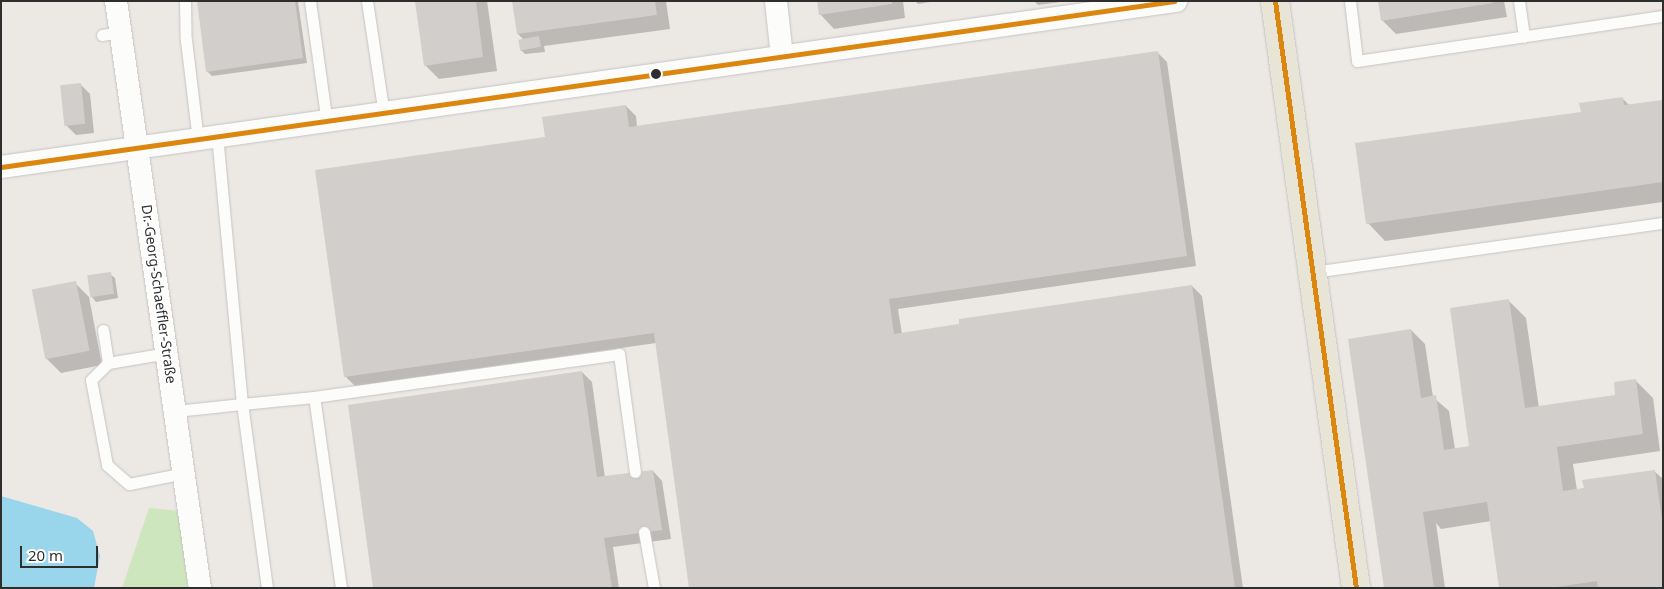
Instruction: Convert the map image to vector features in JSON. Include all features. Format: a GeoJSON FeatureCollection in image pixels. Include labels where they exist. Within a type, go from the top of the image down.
{"type":"FeatureCollection","features":[{"type":"Feature","properties":{"kind":"main road"},"geometry":{"type":"LineString","coordinates":[[1275,1],[1314,272],[1356,588]]}},
{"type":"Feature","properties":{"kind":"street","name":"Dr.-Georg-Schaeffler-Straße"},"geometry":{"type":"LineString","coordinates":[[116,1],[110,34],[138,149],[200,588]]}},
{"type":"Feature","properties":{"kind":"street"},"geometry":{"type":"LineString","coordinates":[[776,1],[782,57]]}},
{"type":"Feature","properties":{"kind":"street"},"geometry":{"type":"LineString","coordinates":[[1,168],[1176,1]]}},
{"type":"Feature","properties":{"kind":"lane"},"geometry":{"type":"LineString","coordinates":[[185,1],[186,40],[207,138],[219,167],[242,404],[266,588]]}},
{"type":"Feature","properties":{"kind":"lane"},"geometry":{"type":"LineString","coordinates":[[310,1],[327,123]]}},
{"type":"Feature","properties":{"kind":"lane"},"geometry":{"type":"LineString","coordinates":[[367,1],[384,115]]}},
{"type":"Feature","properties":{"kind":"lane"},"geometry":{"type":"LineString","coordinates":[[1350,1],[1358,61],[1663,16]]}},
{"type":"Feature","properties":{"kind":"lane"},"geometry":{"type":"LineString","coordinates":[[1519,1],[1524,38]]}},
{"type":"Feature","properties":{"kind":"lane"},"geometry":{"type":"LineString","coordinates":[[1314,272],[1663,223]]}},
{"type":"Feature","properties":{"kind":"lane"},"geometry":{"type":"LineString","coordinates":[[103,330],[108,364]]}},
{"type":"Feature","properties":{"kind":"lane"},"geometry":{"type":"LineString","coordinates":[[167,353],[108,364],[90,380],[106,465],[129,484],[184,473]]}},
{"type":"Feature","properties":{"kind":"lane"},"geometry":{"type":"LineString","coordinates":[[176,411],[314,397],[619,354],[635,472]]}},
{"type":"Feature","properties":{"kind":"lane"},"geometry":{"type":"LineString","coordinates":[[314,397],[341,588]]}},
{"type":"Feature","properties":{"kind":"lane"},"geometry":{"type":"LineString","coordinates":[[644,532],[654,588]]}},
{"type":"Feature","properties":{"kind":"green space"},"geometry":{"type":"Polygon","coordinates":[[[149,508],[181,511],[188,588],[122,588],[149,508]]]}},
{"type":"Feature","properties":{"kind":"water"},"geometry":{"type":"Polygon","coordinates":[[[1,496],[77,518],[93,531],[100,556],[94,588],[1,588],[1,496]]]}},
{"type":"Feature","properties":{"kind":"building"},"geometry":{"type":"Polygon","coordinates":[[[197,1],[295,1],[303,58],[206,72],[197,1]]]}},
{"type":"Feature","properties":{"kind":"building"},"geometry":{"type":"Polygon","coordinates":[[[415,1],[476,1],[483,57],[424,66],[415,1]]]}},
{"type":"Feature","properties":{"kind":"building"},"geometry":{"type":"Polygon","coordinates":[[[512,1],[655,1],[657,15],[517,34],[512,1]]]}},
{"type":"Feature","properties":{"kind":"building"},"geometry":{"type":"Polygon","coordinates":[[[817,1],[892,1],[892,4],[819,15],[817,1]]]}},
{"type":"Feature","properties":{"kind":"building"},"geometry":{"type":"Polygon","coordinates":[[[1378,1],[1493,1],[1493,3],[1381,21],[1378,1]]]}},
{"type":"Feature","properties":{"kind":"building"},"geometry":{"type":"Polygon","coordinates":[[[539,36],[541,47],[520,50],[518,40],[539,36]]]}},
{"type":"Feature","properties":{"kind":"building"},"geometry":{"type":"Polygon","coordinates":[[[1158,51],[1187,256],[889,299],[894,334],[959,324],[959,319],[1192,285],[1235,588],[689,588],[654,333],[344,377],[315,170],[545,137],[542,117],[626,105],[629,127],[1158,51]]]}},
{"type":"Feature","properties":{"kind":"building"},"geometry":{"type":"Polygon","coordinates":[[[81,83],[85,124],[64,126],[60,85],[81,83]]]}},
{"type":"Feature","properties":{"kind":"building"},"geometry":{"type":"Polygon","coordinates":[[[1623,97],[1624,105],[1663,100],[1663,182],[1366,224],[1355,143],[1581,112],[1579,103],[1623,97]]]}},
{"type":"Feature","properties":{"kind":"building"},"geometry":{"type":"Polygon","coordinates":[[[111,272],[114,294],[90,297],[87,275],[111,272]]]}},
{"type":"Feature","properties":{"kind":"building"},"geometry":{"type":"Polygon","coordinates":[[[76,281],[90,351],[45,359],[32,290],[76,281]]]}},
{"type":"Feature","properties":{"kind":"building"},"geometry":{"type":"Polygon","coordinates":[[[1509,299],[1525,408],[1615,395],[1614,382],[1636,379],[1643,434],[1557,447],[1563,491],[1584,488],[1582,480],[1655,470],[1663,527],[1663,588],[1598,588],[1597,581],[1550,588],[1499,588],[1487,502],[1423,512],[1434,588],[1384,588],[1348,339],[1411,329],[1421,398],[1436,395],[1444,450],[1469,446],[1450,308],[1509,299]]]}},
{"type":"Feature","properties":{"kind":"building"},"geometry":{"type":"Polygon","coordinates":[[[582,371],[597,477],[653,470],[662,530],[604,538],[612,588],[373,588],[348,405],[582,371]]]}},
{"type":"Feature","properties":{"kind":"transit line"},"geometry":{"type":"LineString","coordinates":[[1,167],[1174,1]]}},
{"type":"Feature","properties":{"kind":"transit line"},"geometry":{"type":"LineString","coordinates":[[1275,1],[1356,588]]}}]}
